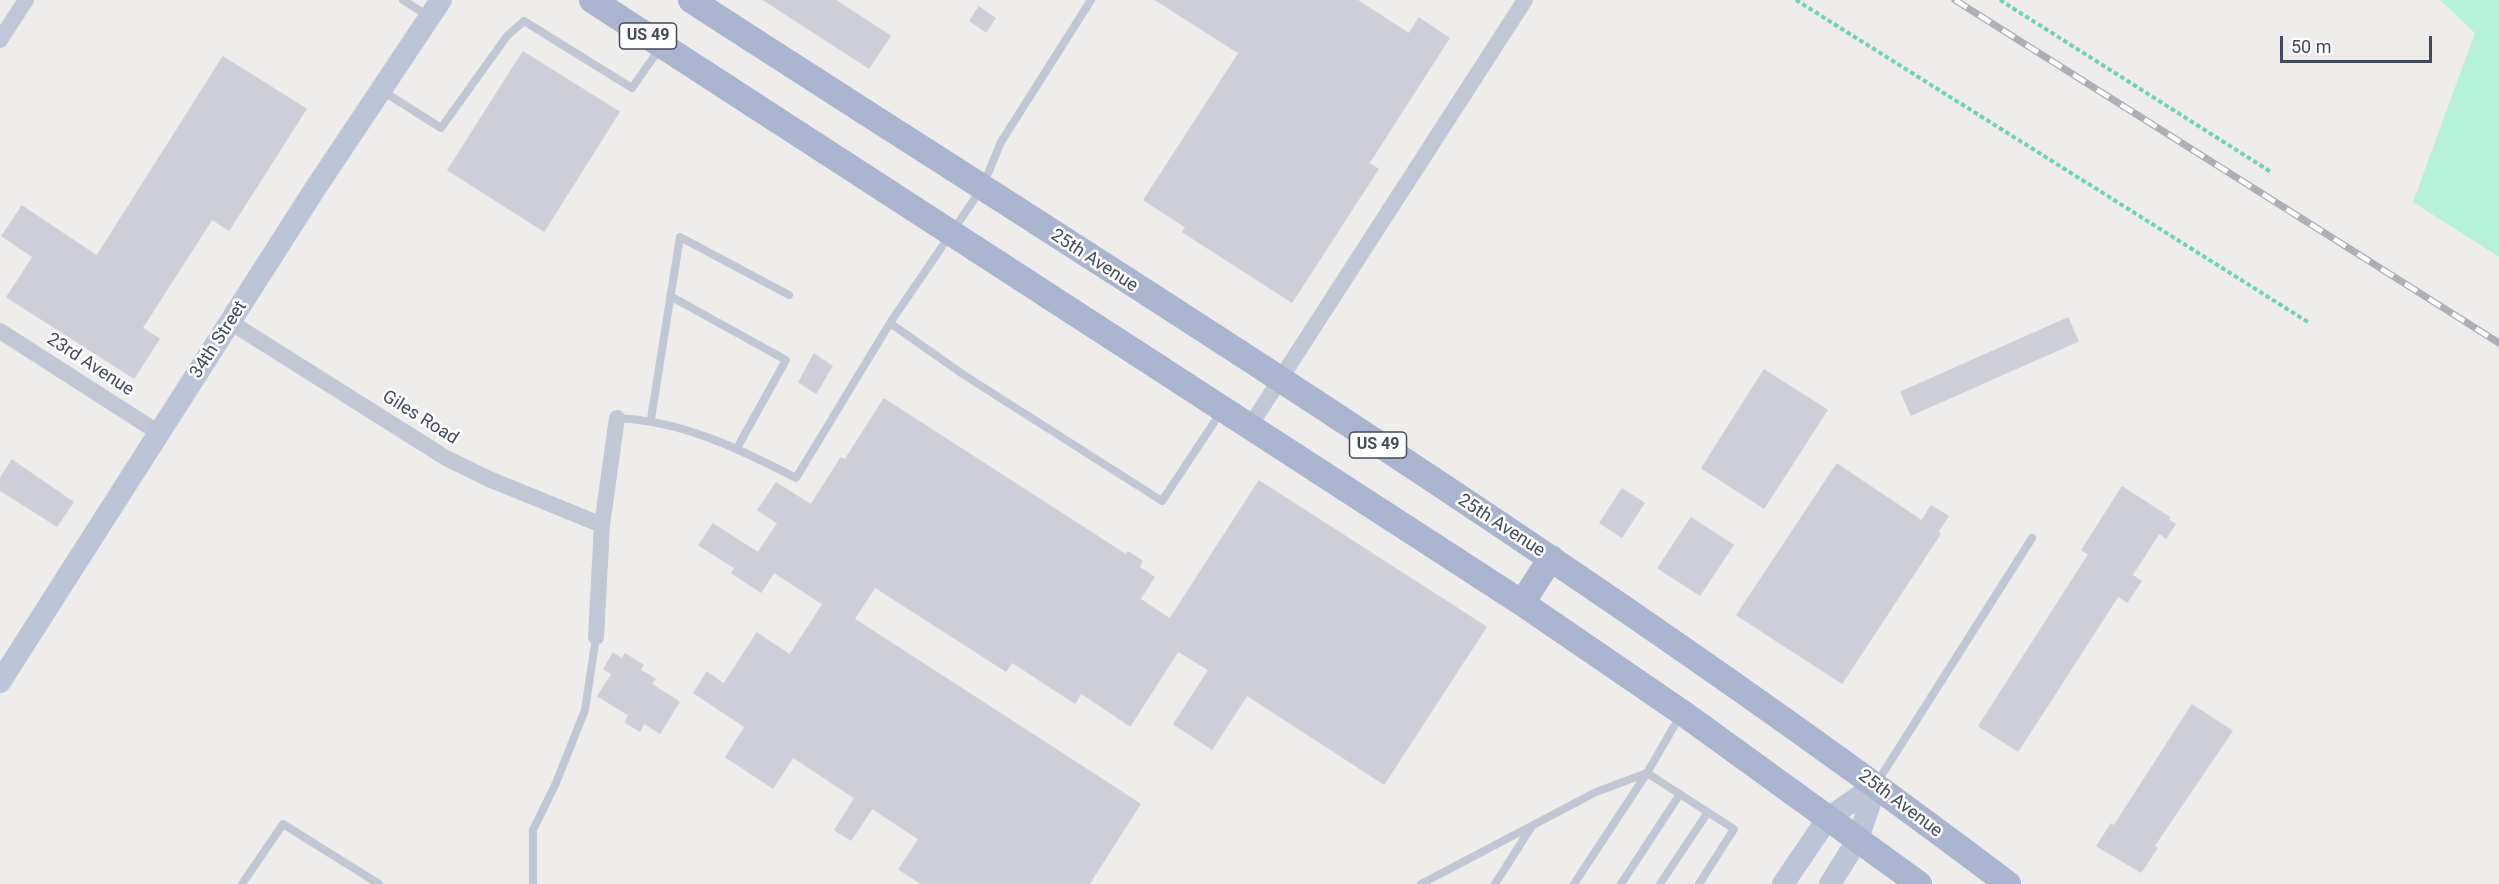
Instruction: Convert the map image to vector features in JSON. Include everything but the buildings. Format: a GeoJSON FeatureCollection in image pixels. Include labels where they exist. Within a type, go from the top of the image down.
{"type":"FeatureCollection","features":[{"type":"Feature","properties":{"kind":"main road","name":"US 49"},"geometry":{"type":"LineString","coordinates":[[592,0],[1522,603],[1682,713],[1920,884]]}},
{"type":"Feature","properties":{"kind":"main road","name":"25th Avenue"},"geometry":{"type":"LineString","coordinates":[[691,0],[1551,558],[1876,785],[2008,884]]}},
{"type":"Feature","properties":{"kind":"main road"},"geometry":{"type":"LineString","coordinates":[[1522,603],[1551,558]]}},
{"type":"Feature","properties":{"kind":"street"},"geometry":{"type":"LineString","coordinates":[[0,40],[26,0]]}},
{"type":"Feature","properties":{"kind":"street"},"geometry":{"type":"LineString","coordinates":[[1250,426],[1525,0]]}},
{"type":"Feature","properties":{"kind":"street","name":"34th Street"},"geometry":{"type":"LineString","coordinates":[[0,682],[230,322],[436,9]]}},
{"type":"Feature","properties":{"kind":"street","name":"Giles Road"},"geometry":{"type":"LineString","coordinates":[[230,322],[446,458],[489,479],[602,525]]}},
{"type":"Feature","properties":{"kind":"street","name":"23rd Avenue"},"geometry":{"type":"LineString","coordinates":[[0,331],[159,433]]}},
{"type":"Feature","properties":{"kind":"street"},"geometry":{"type":"LineString","coordinates":[[596,637],[602,525],[617,418]]}},
{"type":"Feature","properties":{"kind":"street"},"geometry":{"type":"LineString","coordinates":[[1783,884],[1828,818],[1876,785]]}},
{"type":"Feature","properties":{"kind":"street"},"geometry":{"type":"LineString","coordinates":[[1830,884],[1858,839],[1876,785]]}},
{"type":"Feature","properties":{"kind":"lane"},"geometry":{"type":"LineString","coordinates":[[403,0],[436,9]]}},
{"type":"Feature","properties":{"kind":"lane"},"geometry":{"type":"LineString","coordinates":[[617,418],[651,419],[737,448],[796,478],[891,323],[982,188],[1001,142],[1091,0]]}},
{"type":"Feature","properties":{"kind":"lane"},"geometry":{"type":"LineString","coordinates":[[381,90],[441,128],[507,36],[524,21],[632,88],[662,45]]}},
{"type":"Feature","properties":{"kind":"lane"},"geometry":{"type":"LineString","coordinates":[[651,419],[680,237],[789,295]]}},
{"type":"Feature","properties":{"kind":"lane"},"geometry":{"type":"LineString","coordinates":[[670,296],[786,360],[737,448]]}},
{"type":"Feature","properties":{"kind":"lane"},"geometry":{"type":"LineString","coordinates":[[891,323],[964,375],[1162,501],[1223,409]]}},
{"type":"Feature","properties":{"kind":"lane"},"geometry":{"type":"LineString","coordinates":[[1876,785],[2032,538]]}},
{"type":"Feature","properties":{"kind":"lane"},"geometry":{"type":"LineString","coordinates":[[533,884],[533,830],[556,783],[585,710],[596,637]]}},
{"type":"Feature","properties":{"kind":"lane"},"geometry":{"type":"LineString","coordinates":[[1574,884],[1647,773],[1682,713]]}},
{"type":"Feature","properties":{"kind":"lane"},"geometry":{"type":"LineString","coordinates":[[1647,773],[1734,829],[1699,884]]}},
{"type":"Feature","properties":{"kind":"lane"},"geometry":{"type":"LineString","coordinates":[[1424,883],[1596,792],[1647,773]]}},
{"type":"Feature","properties":{"kind":"lane"},"geometry":{"type":"LineString","coordinates":[[1621,884],[1680,794]]}},
{"type":"Feature","properties":{"kind":"lane"},"geometry":{"type":"LineString","coordinates":[[1660,884],[1708,812]]}},
{"type":"Feature","properties":{"kind":"lane"},"geometry":{"type":"LineString","coordinates":[[242,884],[283,824],[380,884]]}},
{"type":"Feature","properties":{"kind":"lane"},"geometry":{"type":"LineString","coordinates":[[1495,884],[1532,825]]}},
{"type":"Feature","properties":{"kind":"path"},"geometry":{"type":"LineString","coordinates":[[1796,0],[2308,322]]}},
{"type":"Feature","properties":{"kind":"path"},"geometry":{"type":"LineString","coordinates":[[2000,0],[2271,172]]}},
{"type":"Feature","properties":{"kind":"green space"},"geometry":{"type":"Polygon","coordinates":[[[2440,0],[2499,0],[2499,257],[2413,202],[2475,33],[2440,0]]]}},
{"type":"Feature","properties":{"kind":"railway"},"geometry":{"type":"LineString","coordinates":[[1955,0],[2499,343]]}}]}
